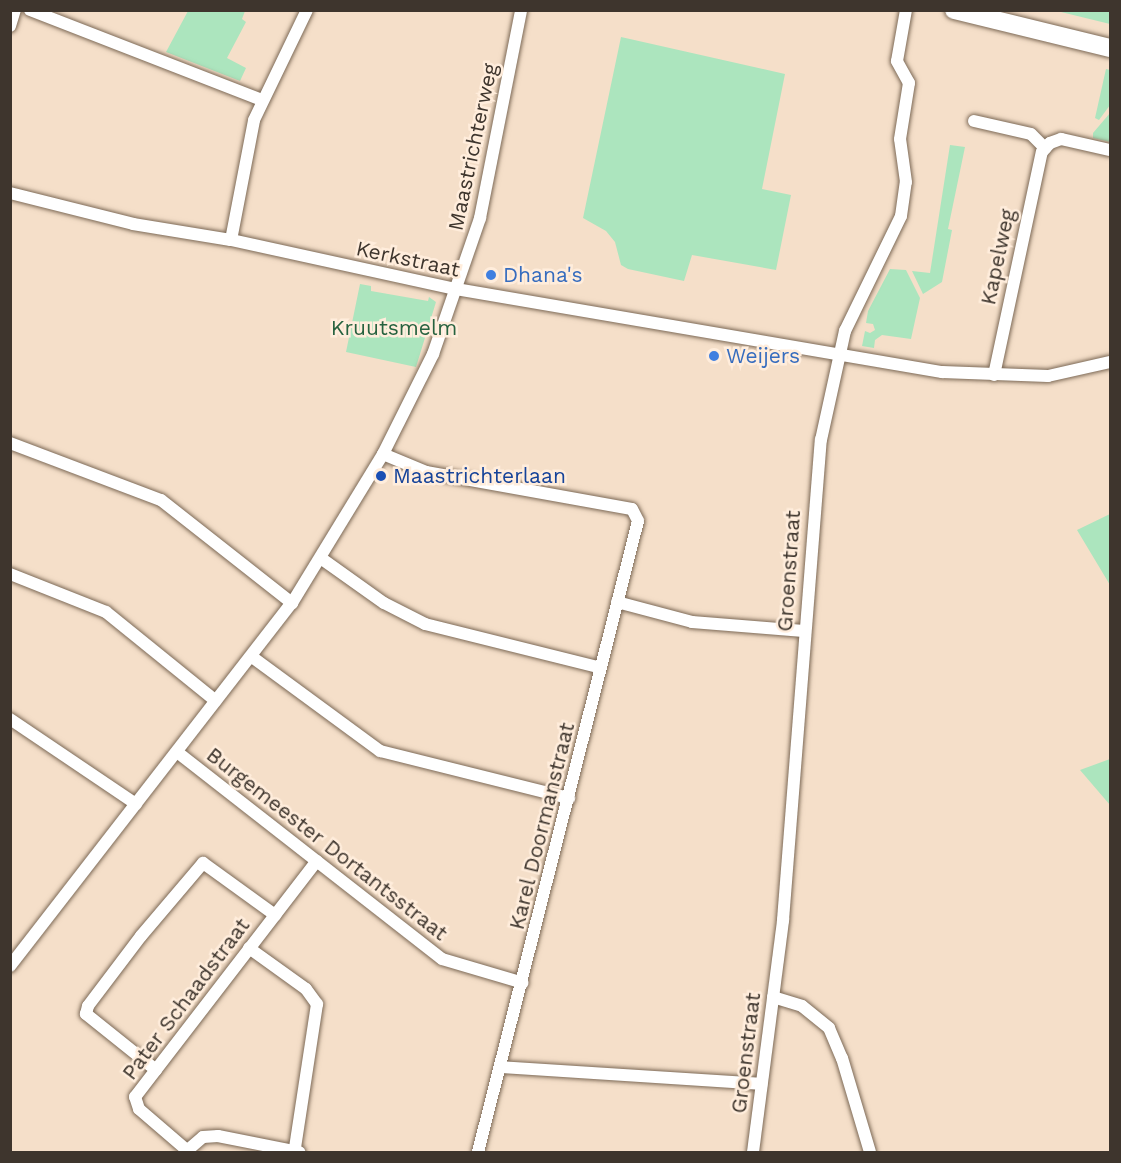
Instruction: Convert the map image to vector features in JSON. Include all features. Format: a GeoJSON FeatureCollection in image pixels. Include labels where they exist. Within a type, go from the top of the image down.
{"type":"FeatureCollection","features":[{"type":"Feature","properties":{"kind":"street"},"geometry":{"type":"LineString","coordinates":[[10,26],[15,10]]}},
{"type":"Feature","properties":{"kind":"street"},"geometry":{"type":"LineString","coordinates":[[30,10],[262,100]]}},
{"type":"Feature","properties":{"kind":"street"},"geometry":{"type":"LineString","coordinates":[[231,240],[254,120],[307,10]]}},
{"type":"Feature","properties":{"kind":"street","name":"Maastrichterweg"},"geometry":{"type":"LineString","coordinates":[[456,289],[487,195],[521,10]]}},
{"type":"Feature","properties":{"kind":"street","name":"Groenstraat"},"geometry":{"type":"LineString","coordinates":[[753,1152],[773,998],[793,809],[804,631],[820,440],[837,354],[845,330],[901,216],[906,182],[900,139],[909,83],[897,61],[906,10]]}},
{"type":"Feature","properties":{"kind":"street"},"geometry":{"type":"LineString","coordinates":[[954,10],[1110,48]]}},
{"type":"Feature","properties":{"kind":"street"},"geometry":{"type":"LineString","coordinates":[[974,121],[1031,134],[1045,148],[1061,139],[1110,150]]}},
{"type":"Feature","properties":{"kind":"street","name":"Kapelweg"},"geometry":{"type":"LineString","coordinates":[[994,375],[1039,159],[1045,148]]}},
{"type":"Feature","properties":{"kind":"street","name":"Kerkstraat"},"geometry":{"type":"LineString","coordinates":[[10,193],[113,219],[231,240],[456,289],[942,372],[1048,376],[1110,362]]}},
{"type":"Feature","properties":{"kind":"street"},"geometry":{"type":"LineString","coordinates":[[10,966],[252,657],[321,559],[383,454],[433,354],[456,289]]}},
{"type":"Feature","properties":{"kind":"street"},"geometry":{"type":"LineString","coordinates":[[10,443],[161,500],[292,603]]}},
{"type":"Feature","properties":{"kind":"street","name":"Karel Doormanstraat"},"geometry":{"type":"LineString","coordinates":[[383,454],[426,472],[632,509],[638,520],[523,982],[478,1152]]}},
{"type":"Feature","properties":{"kind":"street"},"geometry":{"type":"LineString","coordinates":[[321,559],[384,603],[425,624],[601,668]]}},
{"type":"Feature","properties":{"kind":"street"},"geometry":{"type":"LineString","coordinates":[[10,574],[106,612],[216,701]]}},
{"type":"Feature","properties":{"kind":"street"},"geometry":{"type":"LineString","coordinates":[[617,602],[692,622],[804,631]]}},
{"type":"Feature","properties":{"kind":"street"},"geometry":{"type":"LineString","coordinates":[[252,657],[387,754],[569,798]]}},
{"type":"Feature","properties":{"kind":"street"},"geometry":{"type":"LineString","coordinates":[[13,724],[136,804]]}},
{"type":"Feature","properties":{"kind":"street","name":"Burgemeester Dortantsstraat"},"geometry":{"type":"LineString","coordinates":[[177,752],[442,959],[523,982]]}},
{"type":"Feature","properties":{"kind":"street","name":"Pater Schaadstraat"},"geometry":{"type":"LineString","coordinates":[[189,1151],[136,1106],[137,1093],[317,861]]}},
{"type":"Feature","properties":{"kind":"street"},"geometry":{"type":"LineString","coordinates":[[156,1070],[86,1014],[88,1006],[203,863],[275,915]]}},
{"type":"Feature","properties":{"kind":"street"},"geometry":{"type":"LineString","coordinates":[[189,1151],[199,1140],[212,1136],[298,1150],[317,1004],[306,989],[249,948]]}},
{"type":"Feature","properties":{"kind":"street"},"geometry":{"type":"LineString","coordinates":[[773,998],[802,1006],[829,1028],[842,1058],[870,1152]]}},
{"type":"Feature","properties":{"kind":"street"},"geometry":{"type":"LineString","coordinates":[[500,1067],[762,1084]]}},
{"type":"Feature","properties":{"kind":"green space"},"geometry":{"type":"Polygon","coordinates":[[[188,11],[245,11],[242,19],[246,22],[227,58],[246,68],[240,81],[166,52],[188,11]]]}},
{"type":"Feature","properties":{"kind":"green space"},"geometry":{"type":"Polygon","coordinates":[[[1110,11],[1110,24],[1061,12],[1110,11]]]}},
{"type":"Feature","properties":{"kind":"green space"},"geometry":{"type":"Polygon","coordinates":[[[621,37],[785,74],[762,189],[791,195],[776,270],[692,255],[684,281],[628,269],[621,265],[615,242],[606,231],[583,218],[621,37]]]}},
{"type":"Feature","properties":{"kind":"green space"},"geometry":{"type":"Polygon","coordinates":[[[1106,69],[1110,70],[1110,105],[1099,120],[1095,118],[1106,69]]]}},
{"type":"Feature","properties":{"kind":"green space"},"geometry":{"type":"Polygon","coordinates":[[[1110,113],[1110,142],[1093,138],[1093,133],[1110,113]]]}},
{"type":"Feature","properties":{"kind":"green space"},"geometry":{"type":"Polygon","coordinates":[[[950,145],[965,147],[948,229],[952,230],[942,282],[923,294],[912,271],[930,273],[950,145]]]}},
{"type":"Feature","properties":{"kind":"green space"},"geometry":{"type":"Polygon","coordinates":[[[890,269],[906,270],[920,298],[911,339],[882,335],[875,340],[874,348],[862,346],[865,331],[870,333],[875,330],[873,324],[866,323],[868,311],[890,269]]]}},
{"type":"Feature","properties":{"kind":"green space","name":"Kruutsmelm"},"geometry":{"type":"Polygon","coordinates":[[[360,284],[371,286],[371,291],[428,301],[429,297],[436,302],[416,367],[346,352],[360,284]]]}},
{"type":"Feature","properties":{"kind":"green space"},"geometry":{"type":"Polygon","coordinates":[[[1110,514],[1110,585],[1077,530],[1110,514]]]}},
{"type":"Feature","properties":{"kind":"green space"},"geometry":{"type":"Polygon","coordinates":[[[1110,759],[1110,805],[1080,770],[1110,759]]]}},
{"type":"Feature","properties":{"kind":"place","name":"Dhana's"},"geometry":{"type":"Point","coordinates":[491,275]}},
{"type":"Feature","properties":{"kind":"place","name":"Weijers"},"geometry":{"type":"Point","coordinates":[714,356]}},
{"type":"Feature","properties":{"kind":"place","name":"Maastrichterlaan"},"geometry":{"type":"Point","coordinates":[381,476]}}]}
